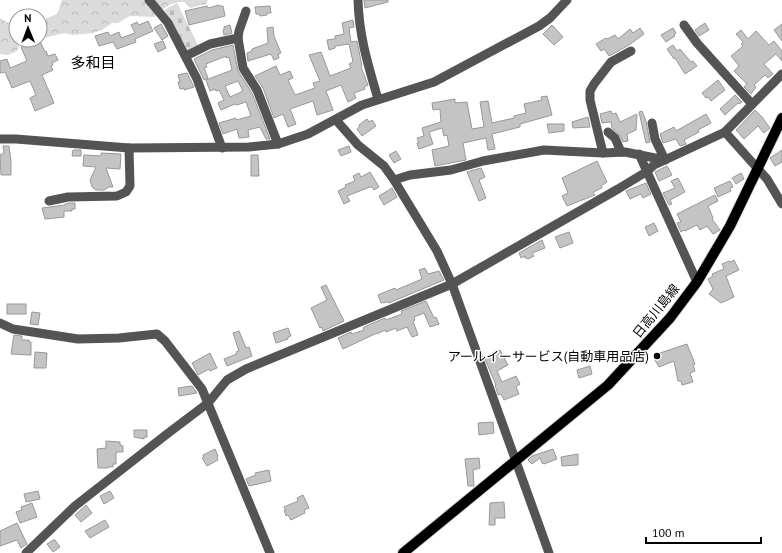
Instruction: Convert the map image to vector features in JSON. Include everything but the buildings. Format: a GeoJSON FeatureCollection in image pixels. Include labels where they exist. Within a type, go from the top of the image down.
{"type":"FeatureCollection","features":[{"type":"Feature","properties":{"kind":"main road","name":"日高川島線"},"geometry":{"type":"LineString","coordinates":[[403,553],[516,462],[608,385],[670,318],[697,282],[730,226],[782,118]]}},
{"type":"Feature","properties":{"kind":"street"},"geometry":{"type":"LineString","coordinates":[[149,0],[168,23],[186,56],[197,79],[222,148]]}},
{"type":"Feature","properties":{"kind":"street"},"geometry":{"type":"LineString","coordinates":[[358,0],[358,19],[361,39],[378,99]]}},
{"type":"Feature","properties":{"kind":"street"},"geometry":{"type":"LineString","coordinates":[[0,139],[129,148],[249,148],[278,144],[308,134],[362,105],[434,82],[539,26],[550,18],[567,0]]}},
{"type":"Feature","properties":{"kind":"street"},"geometry":{"type":"LineString","coordinates":[[246,11],[238,38],[243,68],[257,90],[278,144]]}},
{"type":"Feature","properties":{"kind":"street"},"geometry":{"type":"LineString","coordinates":[[684,25],[697,44],[752,104]]}},
{"type":"Feature","properties":{"kind":"street"},"geometry":{"type":"LineString","coordinates":[[186,56],[210,44],[238,38]]}},
{"type":"Feature","properties":{"kind":"street"},"geometry":{"type":"LineString","coordinates":[[603,153],[590,100],[590,91],[611,62],[631,51]]}},
{"type":"Feature","properties":{"kind":"street"},"geometry":{"type":"LineString","coordinates":[[26,553],[75,506],[166,434],[208,403],[227,380],[246,370],[452,284],[646,172],[654,165],[725,132],[782,74]]}},
{"type":"Feature","properties":{"kind":"street"},"geometry":{"type":"LineString","coordinates":[[336,120],[358,145],[384,166],[394,180],[436,251],[452,284],[549,553]]}},
{"type":"Feature","properties":{"kind":"street"},"geometry":{"type":"LineString","coordinates":[[652,123],[655,140],[665,160]]}},
{"type":"Feature","properties":{"kind":"street"},"geometry":{"type":"LineString","coordinates":[[608,132],[615,138],[621,152]]}},
{"type":"Feature","properties":{"kind":"street"},"geometry":{"type":"LineString","coordinates":[[725,132],[767,179],[782,204]]}},
{"type":"Feature","properties":{"kind":"street"},"geometry":{"type":"LineString","coordinates":[[50,201],[68,197],[118,196],[126,192],[130,186],[129,148]]}},
{"type":"Feature","properties":{"kind":"street"},"geometry":{"type":"LineString","coordinates":[[394,180],[410,175],[451,170],[483,161],[544,150],[603,153],[621,152],[639,154],[665,160]]}},
{"type":"Feature","properties":{"kind":"street"},"geometry":{"type":"LineString","coordinates":[[639,154],[697,282]]}},
{"type":"Feature","properties":{"kind":"street"},"geometry":{"type":"LineString","coordinates":[[0,323],[13,330],[78,339],[119,338],[157,334],[165,341],[202,389],[270,553]]}},
{"type":"Feature","properties":{"kind":"green space"},"geometry":{"type":"Polygon","coordinates":[[[62,0],[208,0],[206,4],[190,8],[185,2],[172,4],[154,17],[130,16],[118,23],[112,23],[102,30],[92,33],[73,35],[64,33],[48,37],[48,18],[57,14],[62,0]]]}},
{"type":"Feature","properties":{"kind":"green space"},"geometry":{"type":"Polygon","coordinates":[[[177,3],[199,47],[186,53],[164,10],[177,3]]]}},
{"type":"Feature","properties":{"kind":"green space"},"geometry":{"type":"Polygon","coordinates":[[[0,18],[8,23],[8,48],[18,48],[17,51],[8,55],[0,54],[0,18]]]}},
{"type":"Feature","properties":{"kind":"place","name":"アールイーサービス(自動車用品店)"},"geometry":{"type":"Point","coordinates":[657,356]}},
{"type":"Feature","properties":{"kind":"district","name":"多和目"},"geometry":{"type":"Point","coordinates":[93,62]}}]}
